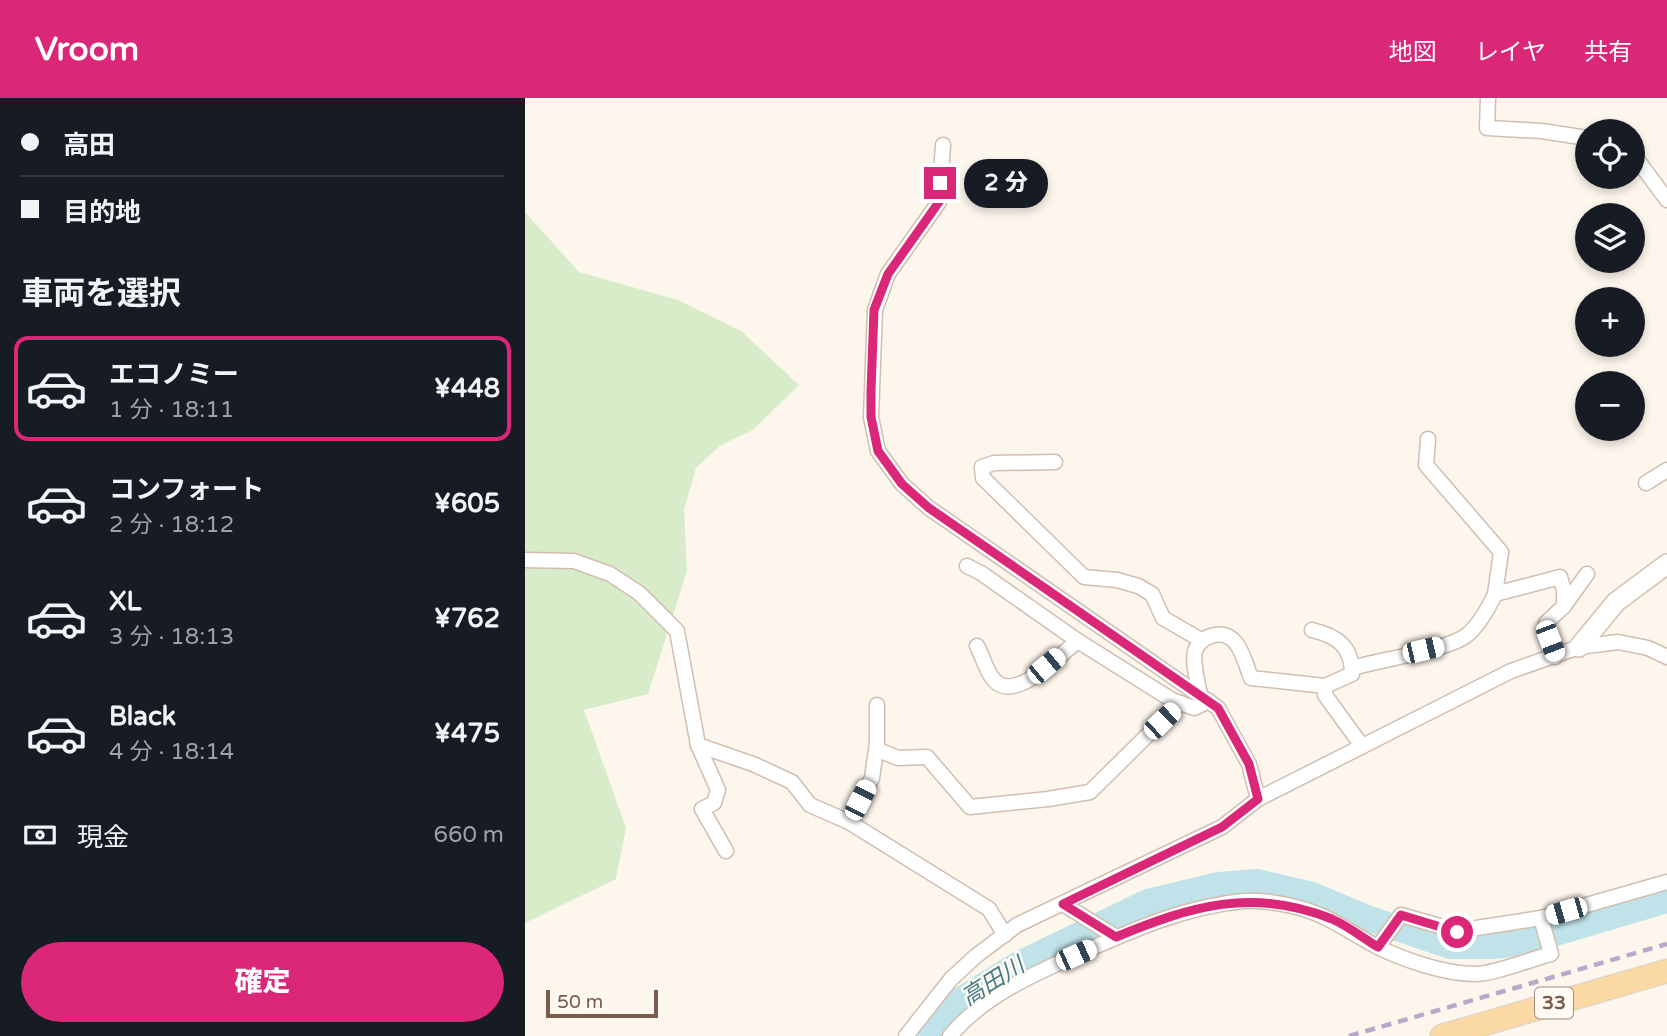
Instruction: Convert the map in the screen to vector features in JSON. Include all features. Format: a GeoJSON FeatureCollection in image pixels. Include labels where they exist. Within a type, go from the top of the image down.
{"type":"FeatureCollection","features":[{"type":"Feature","properties":{"kind":"main road","name":"33"},"geometry":{"type":"LineString","coordinates":[[1442,1036],[1667,971]]}},
{"type":"Feature","properties":{"kind":"street"},"geometry":{"type":"LineString","coordinates":[[1487,98],[1487,128],[1575,136]]}},
{"type":"Feature","properties":{"kind":"street"},"geometry":{"type":"LineString","coordinates":[[943,145],[939,202],[888,274],[874,310],[871,417],[878,451],[902,484],[929,508],[1218,708],[1249,764],[1258,799]]}},
{"type":"Feature","properties":{"kind":"street"},"geometry":{"type":"LineString","coordinates":[[1645,170],[1667,200]]}},
{"type":"Feature","properties":{"kind":"street"},"geometry":{"type":"LineString","coordinates":[[1352,668],[1442,646],[1466,636],[1481,619],[1495,594],[1501,552],[1426,465],[1428,439]]}},
{"type":"Feature","properties":{"kind":"street"},"geometry":{"type":"LineString","coordinates":[[1055,462],[993,463],[982,467],[983,478],[1084,577],[1117,580],[1138,586],[1152,594],[1163,618],[1201,640]]}},
{"type":"Feature","properties":{"kind":"street"},"geometry":{"type":"LineString","coordinates":[[1646,483],[1667,470]]}},
{"type":"Feature","properties":{"kind":"street"},"geometry":{"type":"LineString","coordinates":[[525,560],[573,561],[610,574],[639,593],[677,631],[698,744],[717,790],[714,803],[702,809],[726,851]]}},
{"type":"Feature","properties":{"kind":"street"},"geometry":{"type":"LineString","coordinates":[[1579,647],[1616,602],[1667,564]]}},
{"type":"Feature","properties":{"kind":"street"},"geometry":{"type":"LineString","coordinates":[[967,566],[1172,700],[1194,708],[1205,698]]}},
{"type":"Feature","properties":{"kind":"street"},"geometry":{"type":"LineString","coordinates":[[1555,657],[1546,623],[1565,606],[1587,575]]}},
{"type":"Feature","properties":{"kind":"street"},"geometry":{"type":"LineString","coordinates":[[1495,594],[1560,577],[1565,606]]}},
{"type":"Feature","properties":{"kind":"street"},"geometry":{"type":"LineString","coordinates":[[1205,698],[1195,651],[1201,640],[1214,634],[1223,634],[1234,639],[1251,678],[1325,686],[1352,674],[1352,658],[1342,644],[1330,635],[1312,630]]}},
{"type":"Feature","properties":{"kind":"street"},"geometry":{"type":"LineString","coordinates":[[977,646],[992,678],[1002,686],[1014,688],[1031,680],[1078,641]]}},
{"type":"Feature","properties":{"kind":"street"},"geometry":{"type":"LineString","coordinates":[[906,1036],[951,979],[975,956],[1017,925],[1222,827],[1258,799],[1511,671],[1579,647],[1618,642],[1648,648],[1667,657]]}},
{"type":"Feature","properties":{"kind":"street"},"geometry":{"type":"LineString","coordinates":[[1325,686],[1325,695],[1362,746]]}},
{"type":"Feature","properties":{"kind":"street"},"geometry":{"type":"LineString","coordinates":[[876,749],[898,758],[927,757],[971,807],[1048,799],[1090,792],[1180,703]]}},
{"type":"Feature","properties":{"kind":"street"},"geometry":{"type":"LineString","coordinates":[[849,822],[872,778],[877,705]]}},
{"type":"Feature","properties":{"kind":"street"},"geometry":{"type":"LineString","coordinates":[[698,744],[792,782],[810,805],[849,822],[989,909],[1005,935]]}},
{"type":"Feature","properties":{"kind":"street"},"geometry":{"type":"LineString","coordinates":[[1378,947],[1401,915],[1457,932],[1541,918],[1667,882]]}},
{"type":"Feature","properties":{"kind":"street"},"geometry":{"type":"LineString","coordinates":[[950,1036],[961,1022],[996,996],[1036,973],[1157,920],[1206,907],[1247,901],[1292,906],[1333,920],[1378,947],[1441,970],[1476,974],[1552,954],[1541,918]]}},
{"type":"Feature","properties":{"kind":"street"},"geometry":{"type":"LineString","coordinates":[[1063,904],[1116,937]]}},
{"type":"Feature","properties":{"kind":"green space"},"geometry":{"type":"Polygon","coordinates":[[[525,212],[579,272],[678,300],[741,331],[799,385],[753,430],[721,445],[696,468],[684,510],[687,571],[648,694],[584,710],[626,828],[616,879],[525,923],[525,212]]]}},
{"type":"Feature","properties":{"kind":"waterway","name":"高田川"},"geometry":{"type":"LineString","coordinates":[[931,1036],[959,1001],[1017,965],[1148,902],[1219,885],[1257,882],[1312,895],[1367,918],[1450,946],[1522,943],[1667,900]]}},
{"type":"Feature","properties":{"kind":"railway"},"geometry":{"type":"LineString","coordinates":[[1349,1036],[1667,944]]}},
{"type":"Feature","properties":{"kind":"route"},"geometry":{"type":"LineString","coordinates":[[940,183],[939,202],[888,274],[874,310],[871,417],[878,451],[902,484],[929,508],[1218,708],[1249,764],[1258,799],[1222,827],[1063,904],[1116,937],[1157,920],[1206,907],[1247,901],[1292,906],[1333,920],[1378,947],[1401,915],[1457,932]]}}]}
